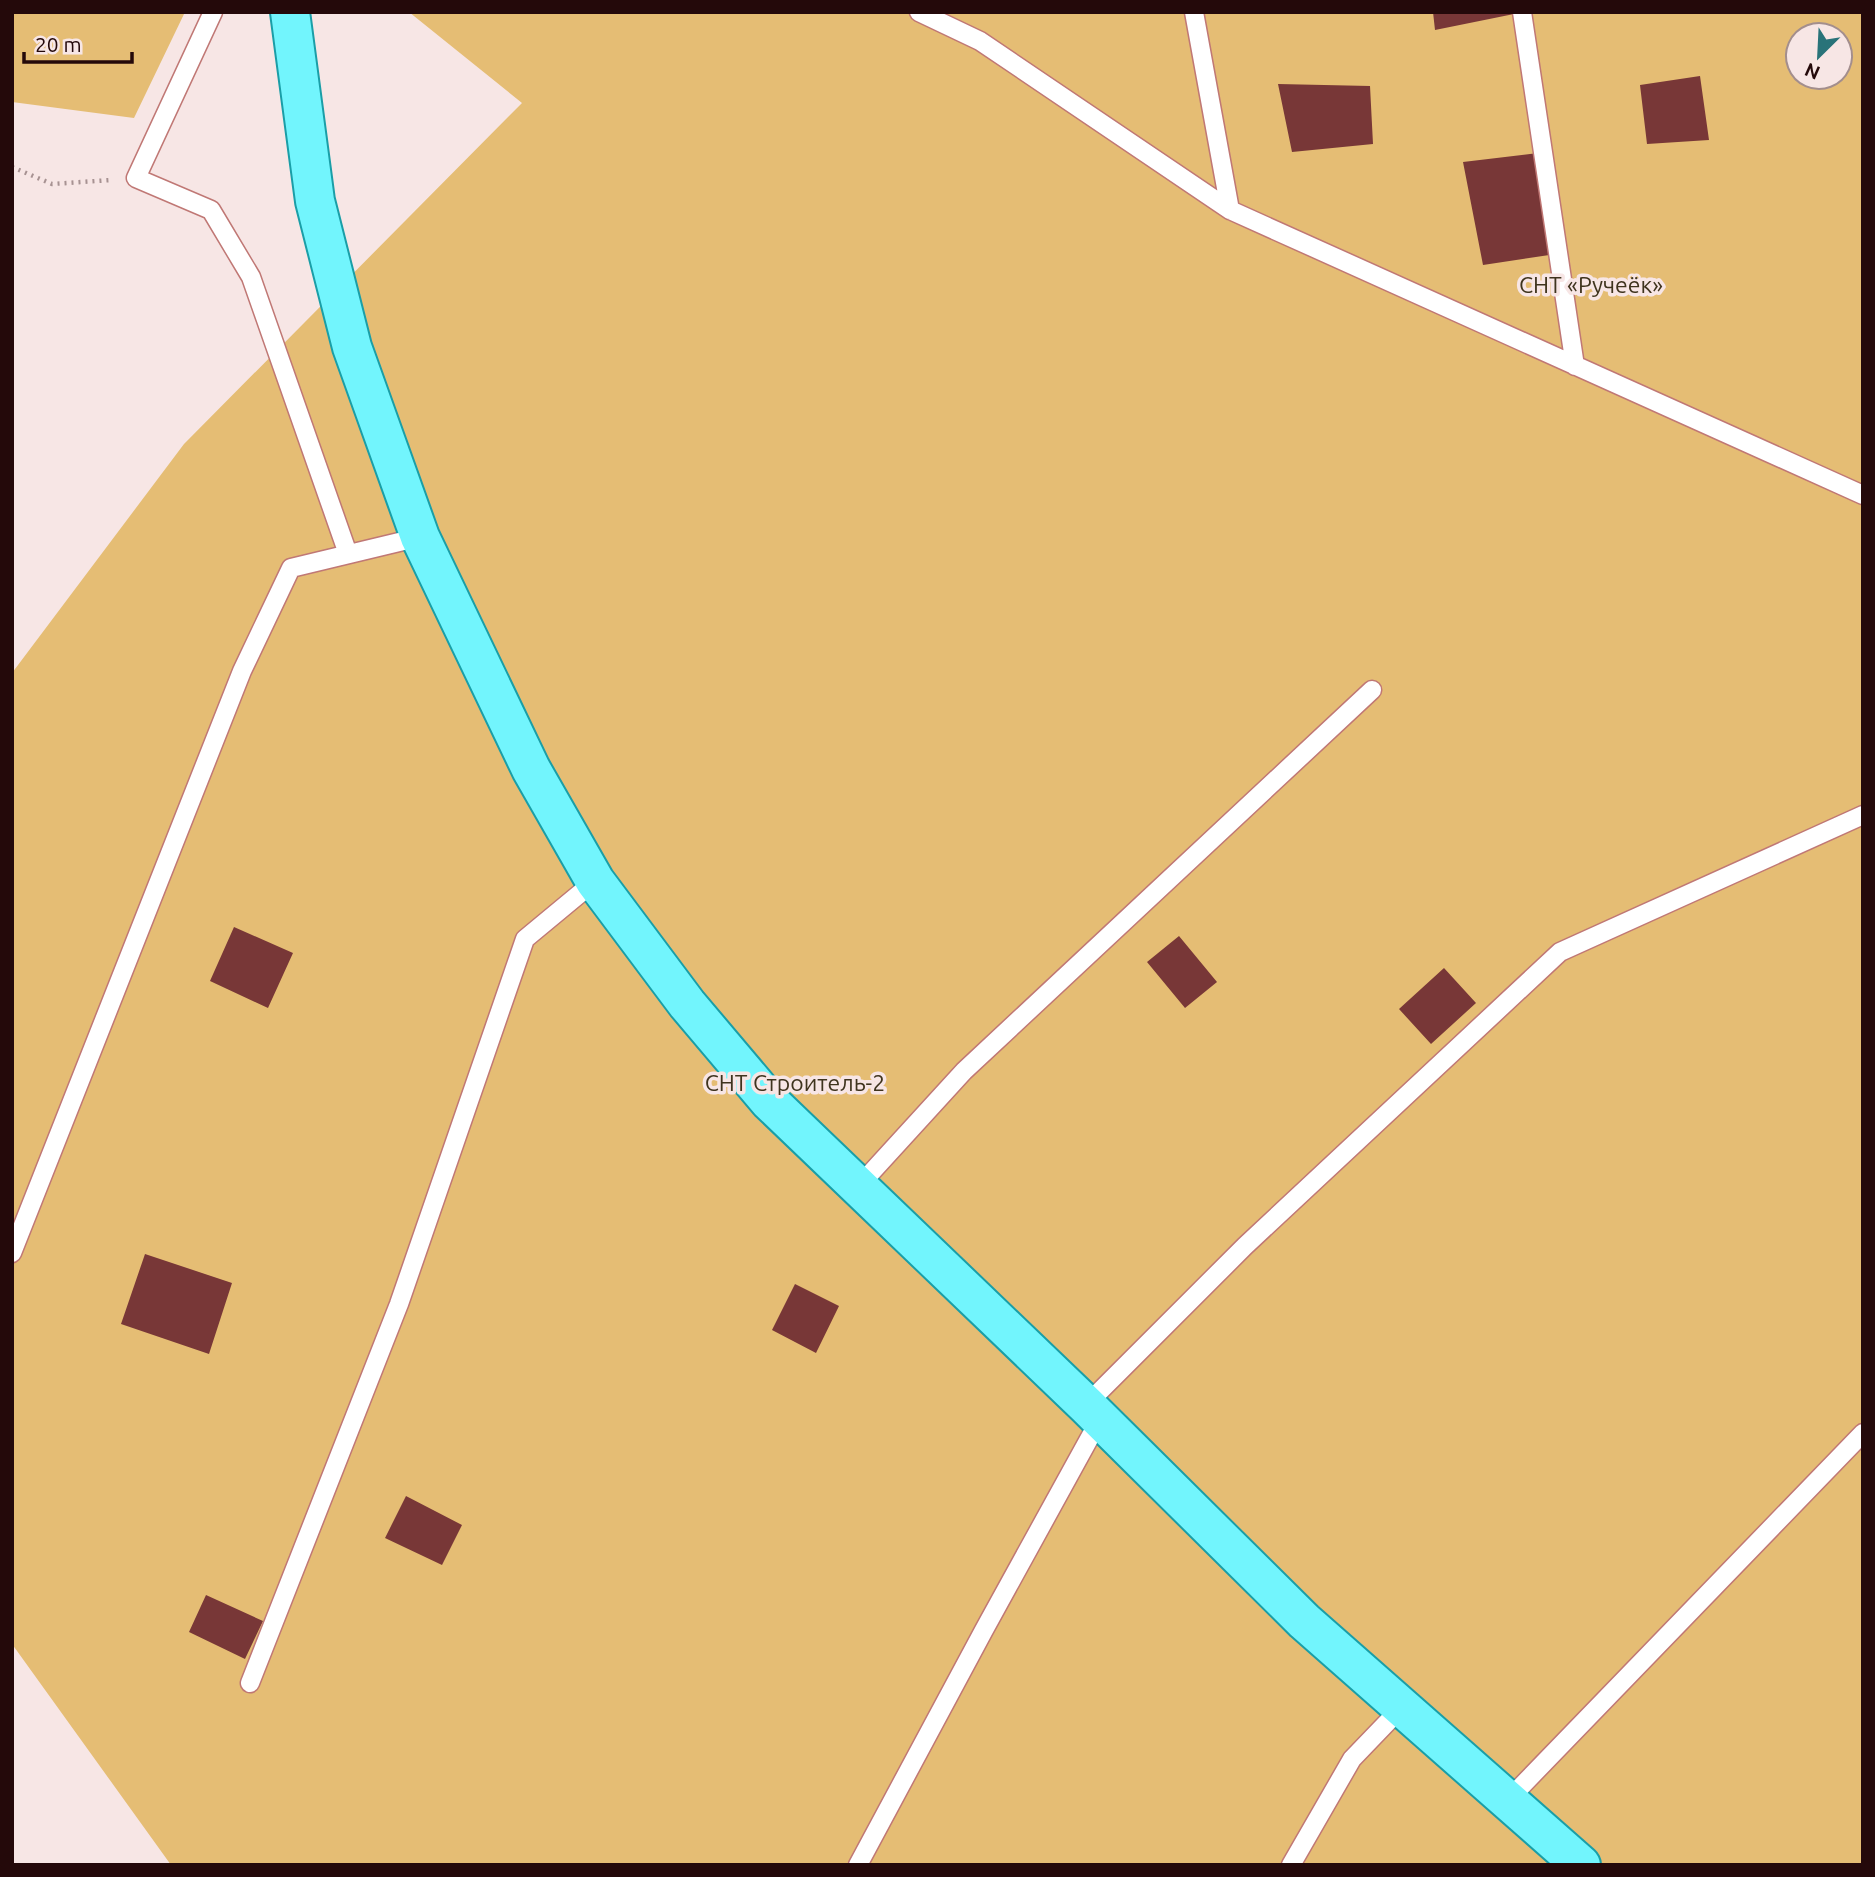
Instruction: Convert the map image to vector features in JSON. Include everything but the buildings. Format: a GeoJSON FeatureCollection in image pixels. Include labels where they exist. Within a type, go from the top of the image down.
{"type":"FeatureCollection","features":[{"type":"Feature","properties":{"kind":"main road"},"geometry":{"type":"LineString","coordinates":[[290,12],[315,201],[352,347],[420,537],[531,769],[595,881],[687,1004],[769,1101],[1093,1412],[1304,1621],[1581,1865]]}},
{"type":"Feature","properties":{"kind":"lane"},"geometry":{"type":"LineString","coordinates":[[213,12],[136,178],[211,209],[251,276],[348,554]]}},
{"type":"Feature","properties":{"kind":"lane"},"geometry":{"type":"LineString","coordinates":[[919,12],[980,41],[1230,210],[1863,495]]}},
{"type":"Feature","properties":{"kind":"lane"},"geometry":{"type":"LineString","coordinates":[[1194,12],[1230,210]]}},
{"type":"Feature","properties":{"kind":"lane"},"geometry":{"type":"LineString","coordinates":[[1522,12],[1575,366]]}},
{"type":"Feature","properties":{"kind":"lane"},"geometry":{"type":"LineString","coordinates":[[12,1253],[242,671],[291,568],[420,537]]}},
{"type":"Feature","properties":{"kind":"lane"},"geometry":{"type":"LineString","coordinates":[[858,1187],[964,1071],[1372,690]]}},
{"type":"Feature","properties":{"kind":"lane"},"geometry":{"type":"LineString","coordinates":[[858,1865],[984,1630],[1093,1412],[1245,1246],[1560,952],[1863,815]]}},
{"type":"Feature","properties":{"kind":"lane"},"geometry":{"type":"LineString","coordinates":[[250,1683],[399,1304],[525,939],[595,881]]}},
{"type":"Feature","properties":{"kind":"lane"},"geometry":{"type":"LineString","coordinates":[[1508,1800],[1863,1433]]}},
{"type":"Feature","properties":{"kind":"lane"},"geometry":{"type":"LineString","coordinates":[[1291,1865],[1352,1759],[1402,1707]]}},
{"type":"Feature","properties":{"kind":"path"},"geometry":{"type":"LineString","coordinates":[[12,167],[52,184],[136,178]]}},
{"type":"Feature","properties":{"kind":"green space"},"geometry":{"type":"Polygon","coordinates":[[[12,12],[185,12],[134,118],[12,102],[12,12]]]}},
{"type":"Feature","properties":{"kind":"green space","name":"СНТ Строитель-2"},"geometry":{"type":"Polygon","coordinates":[[[409,12],[1863,12],[1863,1865],[171,1865],[12,1644],[12,673],[184,444],[522,103],[409,12]]]}},
{"type":"Feature","properties":{"kind":"park label","name":"СНТ «Ручеёк»"},"geometry":{"type":"Point","coordinates":[1591,285]}}]}
